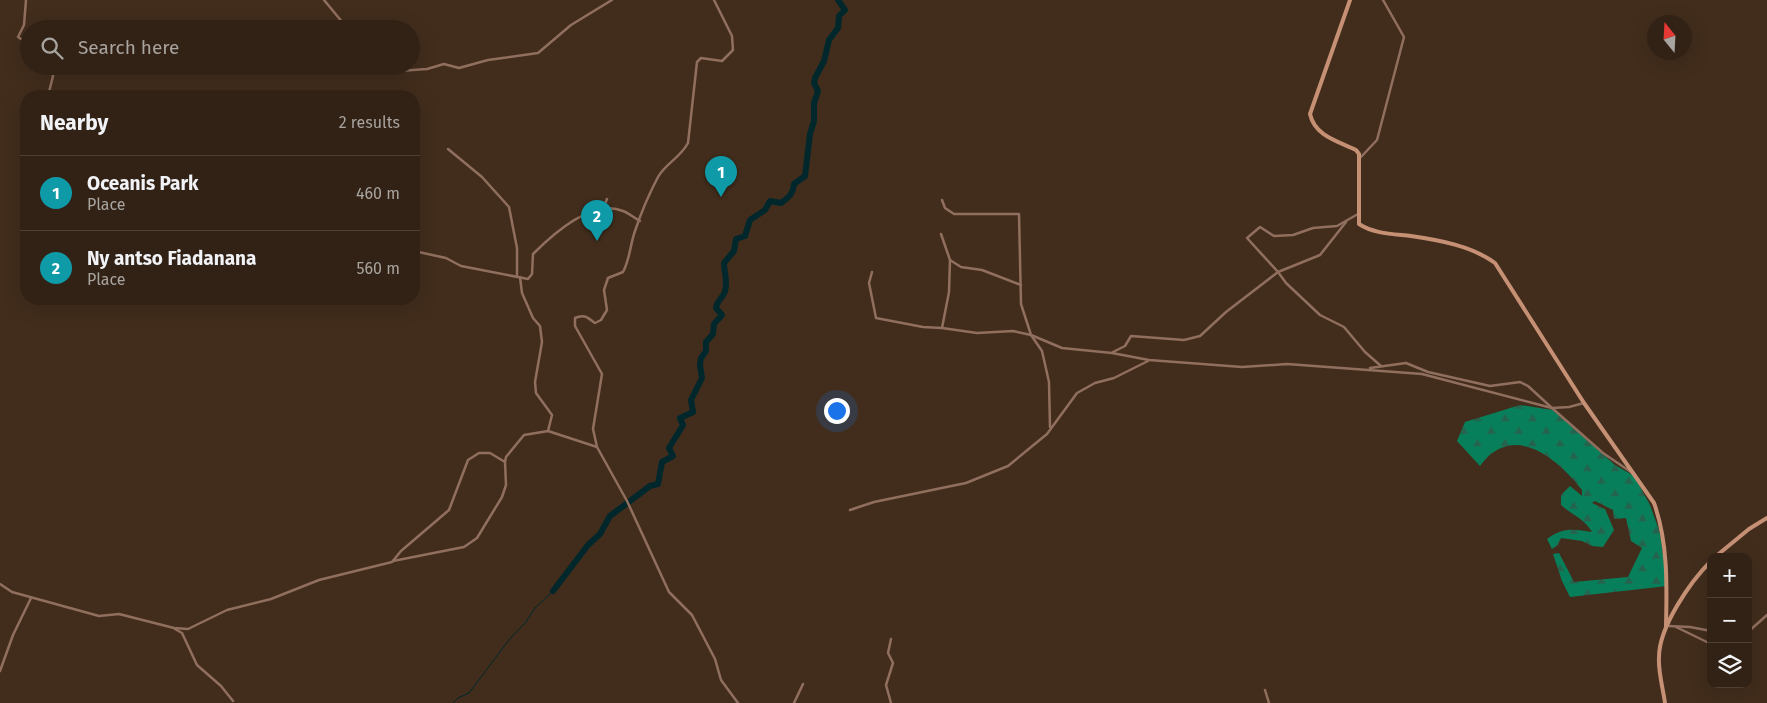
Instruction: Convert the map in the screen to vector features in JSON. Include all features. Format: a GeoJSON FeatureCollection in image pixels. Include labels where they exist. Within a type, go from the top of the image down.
{"type":"FeatureCollection","features":[{"type":"Feature","properties":{"kind":"street"},"geometry":{"type":"LineString","coordinates":[[24,20],[26,0]]}},
{"type":"Feature","properties":{"kind":"street"},"geometry":{"type":"LineString","coordinates":[[324,0],[341,20]]}},
{"type":"Feature","properties":{"kind":"street"},"geometry":{"type":"LineString","coordinates":[[420,70],[444,64],[459,68],[488,60],[538,54],[571,25],[612,0]]}},
{"type":"Feature","properties":{"kind":"street"},"geometry":{"type":"LineString","coordinates":[[714,0],[732,36],[733,50],[722,61],[701,58],[697,62],[688,143],[682,153],[665,166],[660,173],[640,221],[623,272],[608,278],[605,283],[604,290],[607,310],[601,320],[595,323],[587,316],[581,315],[575,318],[574,326],[602,374],[593,429],[596,447],[627,501],[669,592],[692,615],[715,659],[721,680],[738,703]]}},
{"type":"Feature","properties":{"kind":"street"},"geometry":{"type":"LineString","coordinates":[[1350,0],[1310,114],[1312,123],[1321,133],[1356,150],[1360,158],[1359,224],[1366,229],[1432,239],[1483,254],[1495,263],[1584,403],[1654,503],[1661,522],[1667,586],[1666,626],[1658,658],[1665,703]]}},
{"type":"Feature","properties":{"kind":"street"},"geometry":{"type":"LineString","coordinates":[[1360,158],[1377,140],[1404,37],[1383,0]]}},
{"type":"Feature","properties":{"kind":"street"},"geometry":{"type":"LineString","coordinates":[[50,90],[53,75]]}},
{"type":"Feature","properties":{"kind":"street"},"geometry":{"type":"LineString","coordinates":[[448,150],[482,177],[508,207],[516,248],[519,281],[527,305],[540,326],[542,342],[536,393],[552,415],[548,431]]}},
{"type":"Feature","properties":{"kind":"street"},"geometry":{"type":"LineString","coordinates":[[603,209],[608,199]]}},
{"type":"Feature","properties":{"kind":"street"},"geometry":{"type":"LineString","coordinates":[[942,200],[945,208],[954,214],[1019,214],[1021,304],[1031,335],[1042,351],[1049,382],[1050,428]]}},
{"type":"Feature","properties":{"kind":"street"},"geometry":{"type":"LineString","coordinates":[[420,252],[446,258],[461,266],[530,278],[532,256],[545,241],[576,219],[603,209],[624,211],[640,221]]}},
{"type":"Feature","properties":{"kind":"street"},"geometry":{"type":"LineString","coordinates":[[1358,214],[1337,226],[1313,228],[1293,235],[1274,236],[1260,227],[1247,238],[1286,283],[1320,315],[1344,327],[1365,352],[1381,366]]}},
{"type":"Feature","properties":{"kind":"street"},"geometry":{"type":"LineString","coordinates":[[1112,353],[1125,346],[1131,336],[1184,340],[1200,336],[1226,312],[1278,272],[1320,256],[1347,221]]}},
{"type":"Feature","properties":{"kind":"street"},"geometry":{"type":"LineString","coordinates":[[941,234],[950,260],[949,292],[942,328]]}},
{"type":"Feature","properties":{"kind":"street"},"geometry":{"type":"LineString","coordinates":[[950,260],[961,267],[982,270],[1021,285]]}},
{"type":"Feature","properties":{"kind":"street"},"geometry":{"type":"LineString","coordinates":[[872,272],[870,284],[876,318],[923,327],[988,333],[1003,330],[1031,335],[1062,348],[1112,353],[1149,360],[1242,367],[1287,364],[1422,374],[1552,408],[1569,407],[1584,403]]}},
{"type":"Feature","properties":{"kind":"street"},"geometry":{"type":"LineString","coordinates":[[850,510],[874,502],[966,483],[1008,466],[1047,434],[1077,393],[1096,383],[1114,378],[1149,360]]}},
{"type":"Feature","properties":{"kind":"street"},"geometry":{"type":"LineString","coordinates":[[1366,369],[1406,363],[1428,372],[1490,386],[1520,382],[1528,386],[1603,453],[1634,474]]}},
{"type":"Feature","properties":{"kind":"street"},"geometry":{"type":"LineString","coordinates":[[0,584],[12,592],[99,616],[118,614],[174,628],[188,629],[227,610],[271,599],[319,580],[464,547],[477,538],[502,497],[506,485],[506,457],[524,435],[548,431],[596,447]]}},
{"type":"Feature","properties":{"kind":"street"},"geometry":{"type":"LineString","coordinates":[[392,562],[401,551],[449,510],[468,460],[479,453],[490,453],[505,462]]}},
{"type":"Feature","properties":{"kind":"street"},"geometry":{"type":"LineString","coordinates":[[1720,553],[1749,529],[1767,518]]}},
{"type":"Feature","properties":{"kind":"street"},"geometry":{"type":"LineString","coordinates":[[1666,626],[1698,573],[1707,565]]}},
{"type":"Feature","properties":{"kind":"street"},"geometry":{"type":"LineString","coordinates":[[0,671],[13,635],[32,598]]}},
{"type":"Feature","properties":{"kind":"street"},"geometry":{"type":"LineString","coordinates":[[1753,627],[1767,615]]}},
{"type":"Feature","properties":{"kind":"street"},"geometry":{"type":"LineString","coordinates":[[1666,626],[1707,630]]}},
{"type":"Feature","properties":{"kind":"street"},"geometry":{"type":"LineString","coordinates":[[1675,626],[1709,643]]}},
{"type":"Feature","properties":{"kind":"street"},"geometry":{"type":"LineString","coordinates":[[174,628],[182,633],[197,665],[221,686],[233,701]]}},
{"type":"Feature","properties":{"kind":"street"},"geometry":{"type":"LineString","coordinates":[[891,639],[888,654],[893,663],[886,685],[891,703]]}},
{"type":"Feature","properties":{"kind":"street"},"geometry":{"type":"LineString","coordinates":[[794,703],[802,684]]}},
{"type":"Feature","properties":{"kind":"street"},"geometry":{"type":"LineString","coordinates":[[1265,690],[1269,703]]}},
{"type":"Feature","properties":{"kind":"green space"},"geometry":{"type":"Polygon","coordinates":[[[1520,405],[1553,410],[1615,465],[1634,476],[1650,505],[1660,533],[1667,586],[1570,597],[1562,581],[1553,554],[1559,553],[1574,582],[1628,577],[1642,548],[1631,541],[1626,518],[1614,519],[1613,510],[1595,501],[1592,503],[1605,509],[1614,530],[1603,547],[1561,538],[1558,545],[1552,549],[1547,539],[1558,532],[1574,530],[1592,532],[1582,520],[1561,505],[1561,495],[1570,486],[1582,496],[1582,490],[1572,478],[1547,456],[1534,449],[1520,445],[1506,446],[1493,453],[1480,466],[1457,441],[1465,422],[1520,405]]]}},
{"type":"Feature","properties":{"kind":"waterway"},"geometry":{"type":"LineString","coordinates":[[553,591],[588,545],[600,534],[610,516],[650,486],[658,484],[662,462],[673,456],[669,448],[683,425],[680,418],[693,412],[691,400],[702,378],[701,358],[706,351],[706,342],[713,334],[714,324],[722,315],[716,308],[726,287],[724,263],[734,251],[736,239],[745,236],[750,220],[765,210],[770,201],[781,203],[784,201],[792,193],[794,184],[805,176],[810,134],[814,121],[814,103],[818,91],[814,83],[815,78],[824,61],[829,40],[838,28],[839,16],[845,10],[838,0]]}},
{"type":"Feature","properties":{"kind":"waterway"},"geometry":{"type":"LineString","coordinates":[[453,703],[458,698],[469,693],[535,608],[553,591]]}},
{"type":"Feature","properties":{"kind":"place","name":"Oceanis Park"},"geometry":{"type":"Point","coordinates":[721,197]}},
{"type":"Feature","properties":{"kind":"place","name":"Ny antso Fiadanana"},"geometry":{"type":"Point","coordinates":[597,241]}}]}
